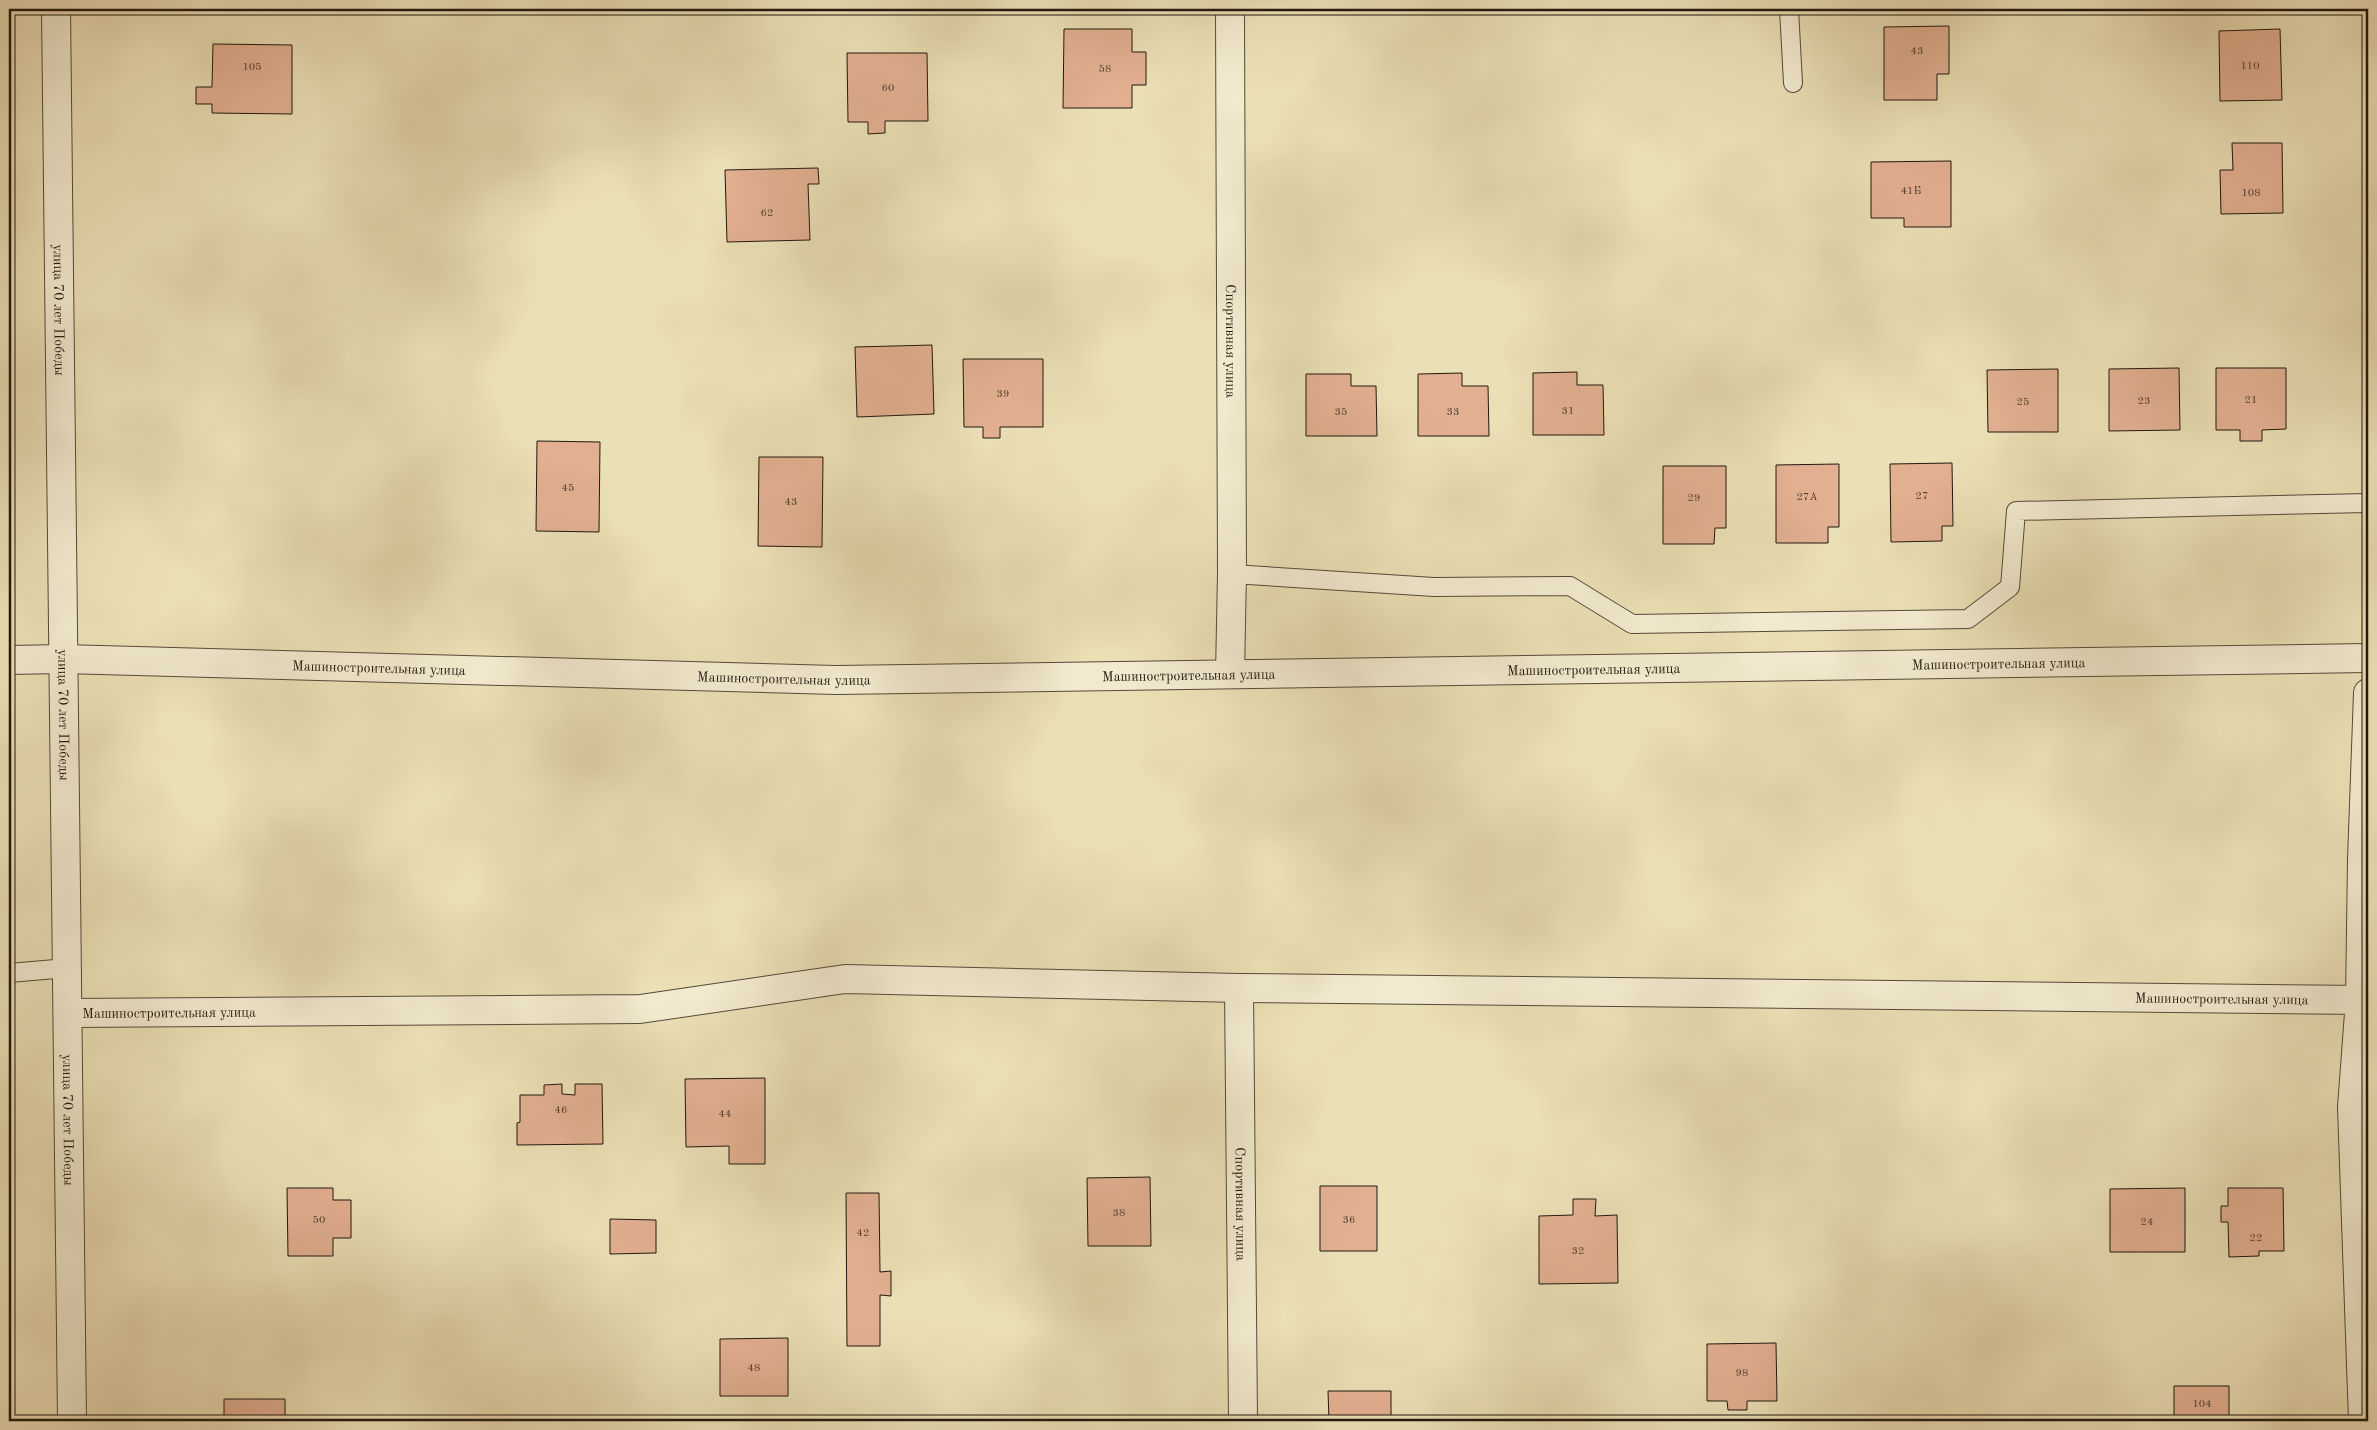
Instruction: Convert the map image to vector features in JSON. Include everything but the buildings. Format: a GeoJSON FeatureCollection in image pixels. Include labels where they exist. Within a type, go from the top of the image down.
{"type":"FeatureCollection","features":[{"type":"Feature","properties":{"kind":"street","name":"улица 70 лет Победы"},"geometry":{"type":"LineString","coordinates":[[56,9],[72,1421]]}},
{"type":"Feature","properties":{"kind":"street","name":"Спортивная улица"},"geometry":{"type":"LineString","coordinates":[[1230,9],[1232,574],[1230,674]]}},
{"type":"Feature","properties":{"kind":"street","name":"Машиностроительная улица"},"geometry":{"type":"LineString","coordinates":[[9,660],[63,659],[836,680],[2368,658]]}},
{"type":"Feature","properties":{"kind":"street"},"geometry":{"type":"LineString","coordinates":[[2363,1421],[2352,1108],[2364,1000],[2362,860],[2368,693]]}},
{"type":"Feature","properties":{"kind":"street","name":"Машиностроительная улица"},"geometry":{"type":"LineString","coordinates":[[68,1013],[640,1009],[845,979],[1239,988],[2364,1000]]}},
{"type":"Feature","properties":{"kind":"street","name":"Спортивная улица"},"geometry":{"type":"LineString","coordinates":[[1239,988],[1243,1421]]}},
{"type":"Feature","properties":{"kind":"lane"},"geometry":{"type":"LineString","coordinates":[[1789,9],[1793,83]]}},
{"type":"Feature","properties":{"kind":"lane"},"geometry":{"type":"LineString","coordinates":[[1232,574],[1434,587],[1570,586],[1632,624],[1968,619],[2010,587],[2016,511],[2368,503]]}},
{"type":"Feature","properties":{"kind":"lane"},"geometry":{"type":"LineString","coordinates":[[9,973],[68,968]]}}]}
